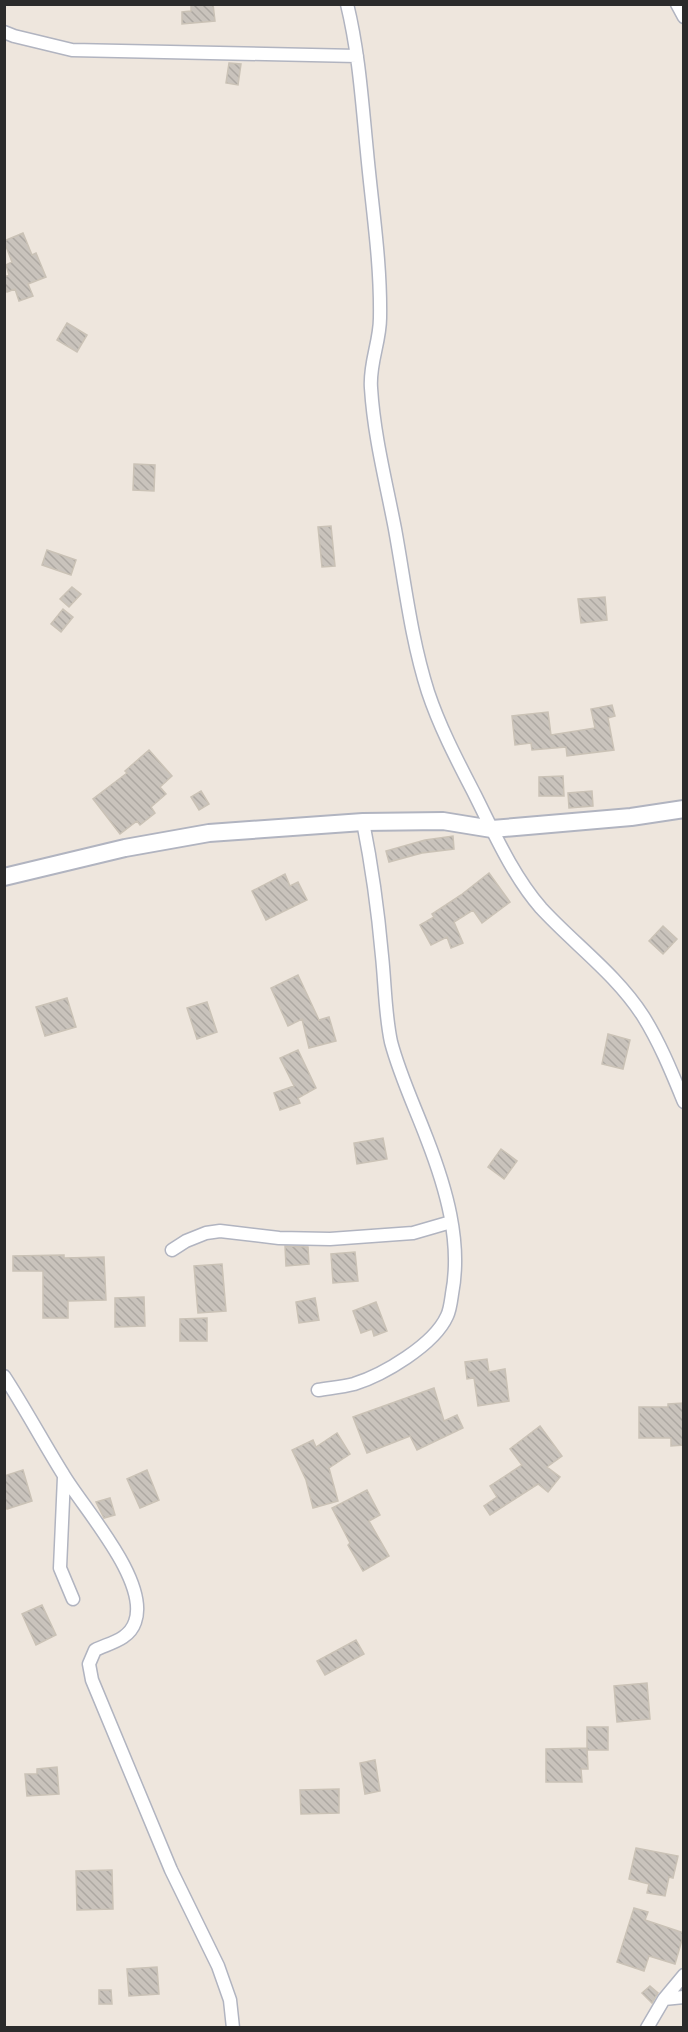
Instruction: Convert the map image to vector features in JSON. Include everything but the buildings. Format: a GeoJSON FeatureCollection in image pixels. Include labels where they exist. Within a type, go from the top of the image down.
{"type":"FeatureCollection","features":[{"type":"Feature","properties":{"kind":"street"},"geometry":{"type":"LineString","coordinates":[[347,4],[357,56],[379,266],[380,321],[371,366],[370,387],[381,463],[416,654],[429,696],[456,758],[521,880],[541,907],[611,977],[642,1015],[684,1102]]}},
{"type":"Feature","properties":{"kind":"street"},"geometry":{"type":"LineString","coordinates":[[677,4],[684,16]]}},
{"type":"Feature","properties":{"kind":"street"},"geometry":{"type":"LineString","coordinates":[[4,32],[72,50],[357,56]]}},
{"type":"Feature","properties":{"kind":"street"},"geometry":{"type":"LineString","coordinates":[[4,877],[124,848],[209,833],[363,822],[443,820],[492,829],[631,818],[684,809]]}},
{"type":"Feature","properties":{"kind":"street"},"geometry":{"type":"LineString","coordinates":[[318,1390],[354,1384],[404,1358],[438,1331],[448,1315],[453,1287],[455,1253],[448,1200],[427,1139],[412,1106],[390,1039],[376,896],[363,822]]}},
{"type":"Feature","properties":{"kind":"street"},"geometry":{"type":"LineString","coordinates":[[172,1250],[186,1240],[220,1231],[279,1238],[330,1239],[412,1233],[452,1222]]}},
{"type":"Feature","properties":{"kind":"street"},"geometry":{"type":"LineString","coordinates":[[4,1376],[64,1477],[111,1543],[134,1592],[137,1606],[135,1622],[128,1634],[95,1650],[89,1664],[92,1680],[171,1870],[218,1966],[230,2000],[233,2028]]}},
{"type":"Feature","properties":{"kind":"street"},"geometry":{"type":"LineString","coordinates":[[64,1477],[60,1568],[74,1599]]}},
{"type":"Feature","properties":{"kind":"street"},"geometry":{"type":"LineString","coordinates":[[647,2028],[664,1999],[684,1975]]}},
{"type":"Feature","properties":{"kind":"street"},"geometry":{"type":"LineString","coordinates":[[664,1999],[684,1997]]}}]}
